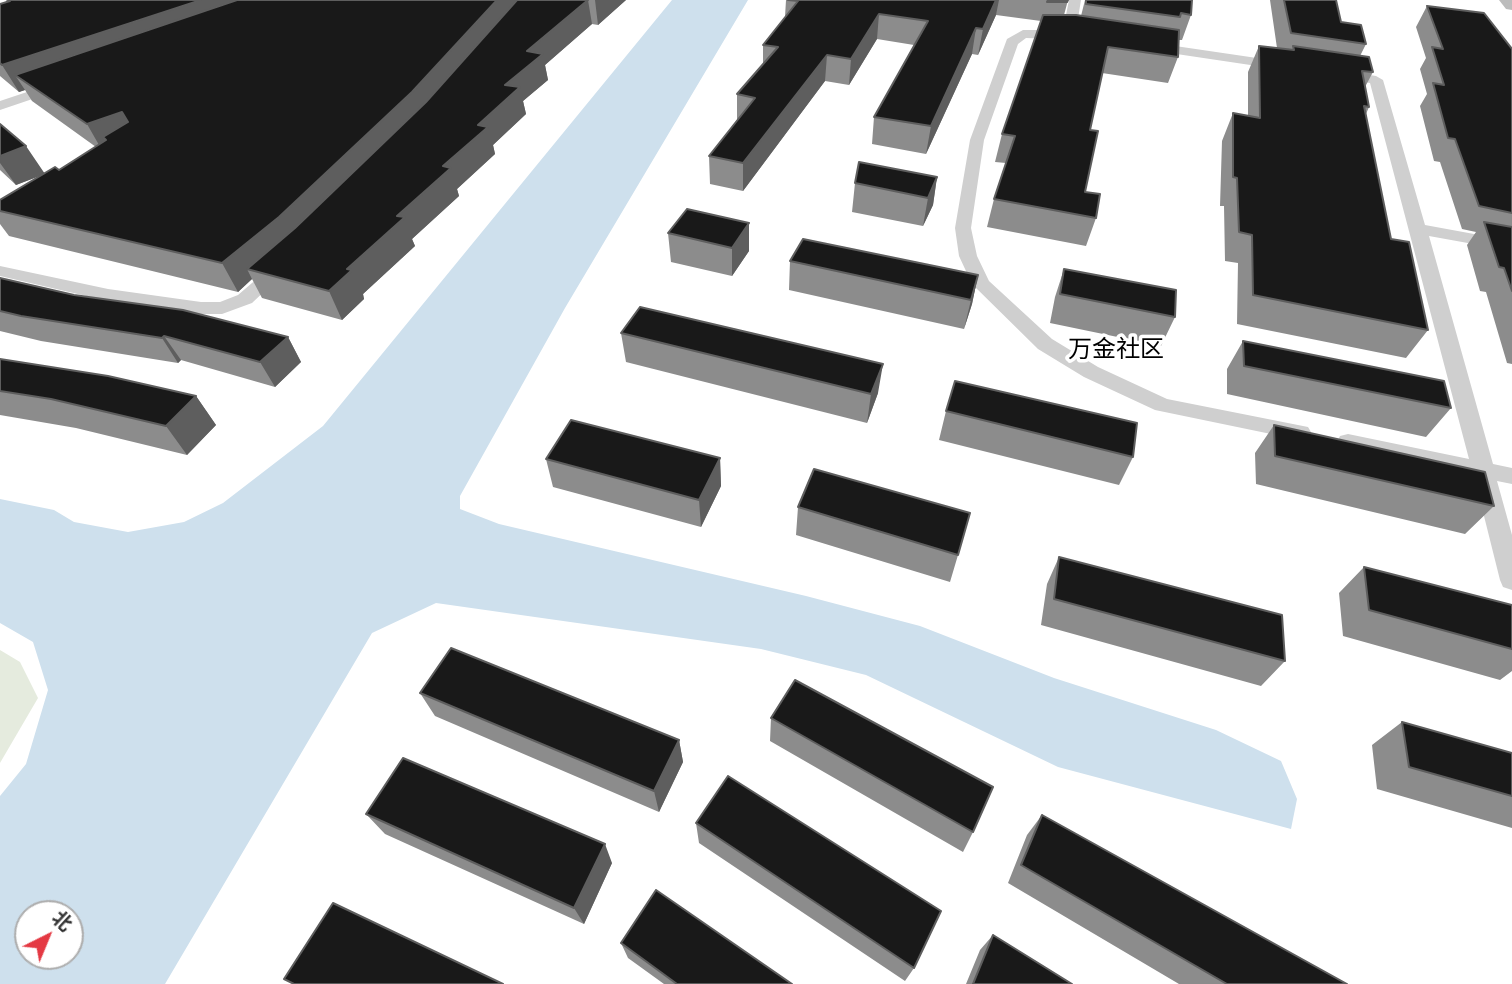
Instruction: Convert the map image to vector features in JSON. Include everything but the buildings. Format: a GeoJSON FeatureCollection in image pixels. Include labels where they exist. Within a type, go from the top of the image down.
{"type":"FeatureCollection","features":[{"type":"Feature","properties":{"kind":"street"},"geometry":{"type":"LineString","coordinates":[[1069,34],[1075,0]]}},
{"type":"Feature","properties":{"kind":"street"},"geometry":{"type":"LineString","coordinates":[[1508,0],[1512,5]]}},
{"type":"Feature","properties":{"kind":"street"},"geometry":{"type":"LineString","coordinates":[[1095,38],[1069,34],[1023,34],[1012,42],[977,139],[963,228],[968,256],[981,284],[1045,344],[1091,372],[1162,405],[1512,476]]}},
{"type":"Feature","properties":{"kind":"street"},"geometry":{"type":"LineString","coordinates":[[1135,44],[1296,68]]}},
{"type":"Feature","properties":{"kind":"street"},"geometry":{"type":"LineString","coordinates":[[1323,72],[1376,80],[1419,229],[1512,580]]}},
{"type":"Feature","properties":{"kind":"street"},"geometry":{"type":"LineString","coordinates":[[0,106],[65,83]]}},
{"type":"Feature","properties":{"kind":"street"},"geometry":{"type":"LineString","coordinates":[[1419,229],[1512,246]]}},
{"type":"Feature","properties":{"kind":"street"},"geometry":{"type":"LineString","coordinates":[[0,271],[108,295],[201,308],[222,308],[245,299],[294,256]]}},
{"type":"Feature","properties":{"kind":"shaded area"},"geometry":{"type":"Polygon","coordinates":[[[0,650],[20,662],[38,698],[0,763],[0,650]]]}},
{"type":"Feature","properties":{"kind":"water"},"geometry":{"type":"Polygon","coordinates":[[[672,0],[748,0],[565,308],[460,496],[460,509],[499,524],[806,596],[920,626],[1054,678],[1216,730],[1281,761],[1297,799],[1291,829],[1058,767],[866,675],[761,649],[436,603],[372,633],[165,984],[0,984],[0,796],[26,764],[48,690],[33,642],[0,623],[0,499],[54,510],[74,522],[128,532],[184,522],[223,503],[323,426],[672,0]]]}},
{"type":"Feature","properties":{"kind":"district","name":"万金社区"},"geometry":{"type":"Point","coordinates":[1116,351]}}]}
